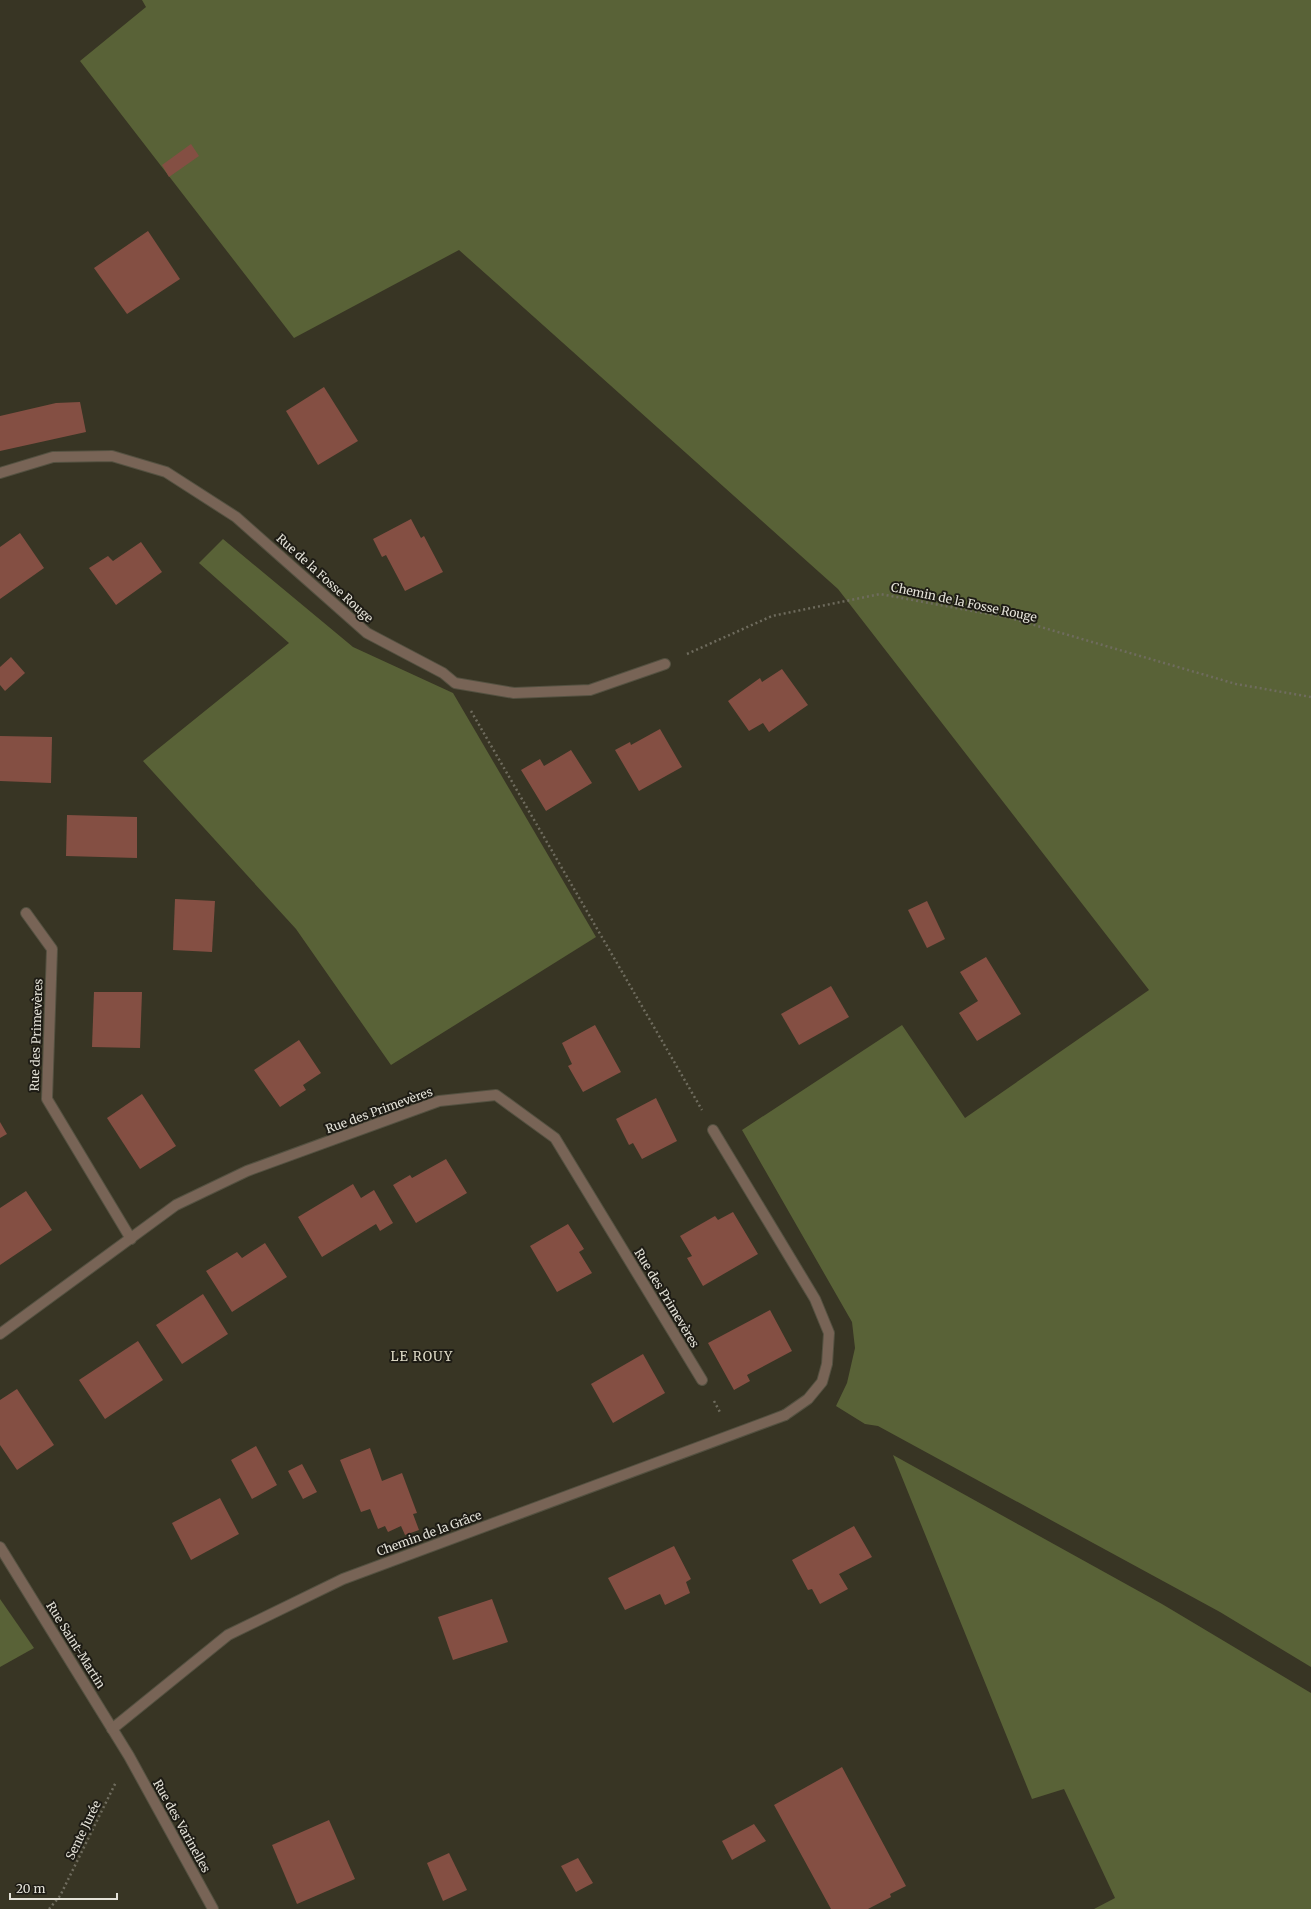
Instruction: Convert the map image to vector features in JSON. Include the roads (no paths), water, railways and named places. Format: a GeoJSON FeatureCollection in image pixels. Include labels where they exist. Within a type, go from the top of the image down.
{"type":"FeatureCollection","features":[{"type":"Feature","properties":{"kind":"street","name":"Rue de la Fosse Rouge"},"geometry":{"type":"LineString","coordinates":[[0,473],[53,457],[112,456],[166,472],[236,517],[367,634],[443,673],[455,683],[514,693],[590,690],[665,664]]}},
{"type":"Feature","properties":{"kind":"street","name":"Rue des Primevères"},"geometry":{"type":"LineString","coordinates":[[26,913],[52,949],[47,1099],[131,1239]]}},
{"type":"Feature","properties":{"kind":"street","name":"Rue des Primevères"},"geometry":{"type":"LineString","coordinates":[[0,1334],[176,1205],[247,1171],[439,1101],[496,1095],[555,1138],[702,1380]]}},
{"type":"Feature","properties":{"kind":"street","name":"Chemin de la Grâce"},"geometry":{"type":"LineString","coordinates":[[112,1729],[228,1634],[343,1579],[785,1415],[808,1399],[822,1382],[827,1364],[829,1333],[815,1299],[713,1130]]}},
{"type":"Feature","properties":{"kind":"street","name":"Rue Saint-Martin"},"geometry":{"type":"LineString","coordinates":[[0,1547],[129,1756]]}},
{"type":"Feature","properties":{"kind":"street","name":"Rue des Varinelles"},"geometry":{"type":"LineString","coordinates":[[129,1756],[213,1909]]}},
{"type":"Feature","properties":{"kind":"district","name":"LE ROUY"},"geometry":{"type":"Point","coordinates":[422,1356]}}]}
